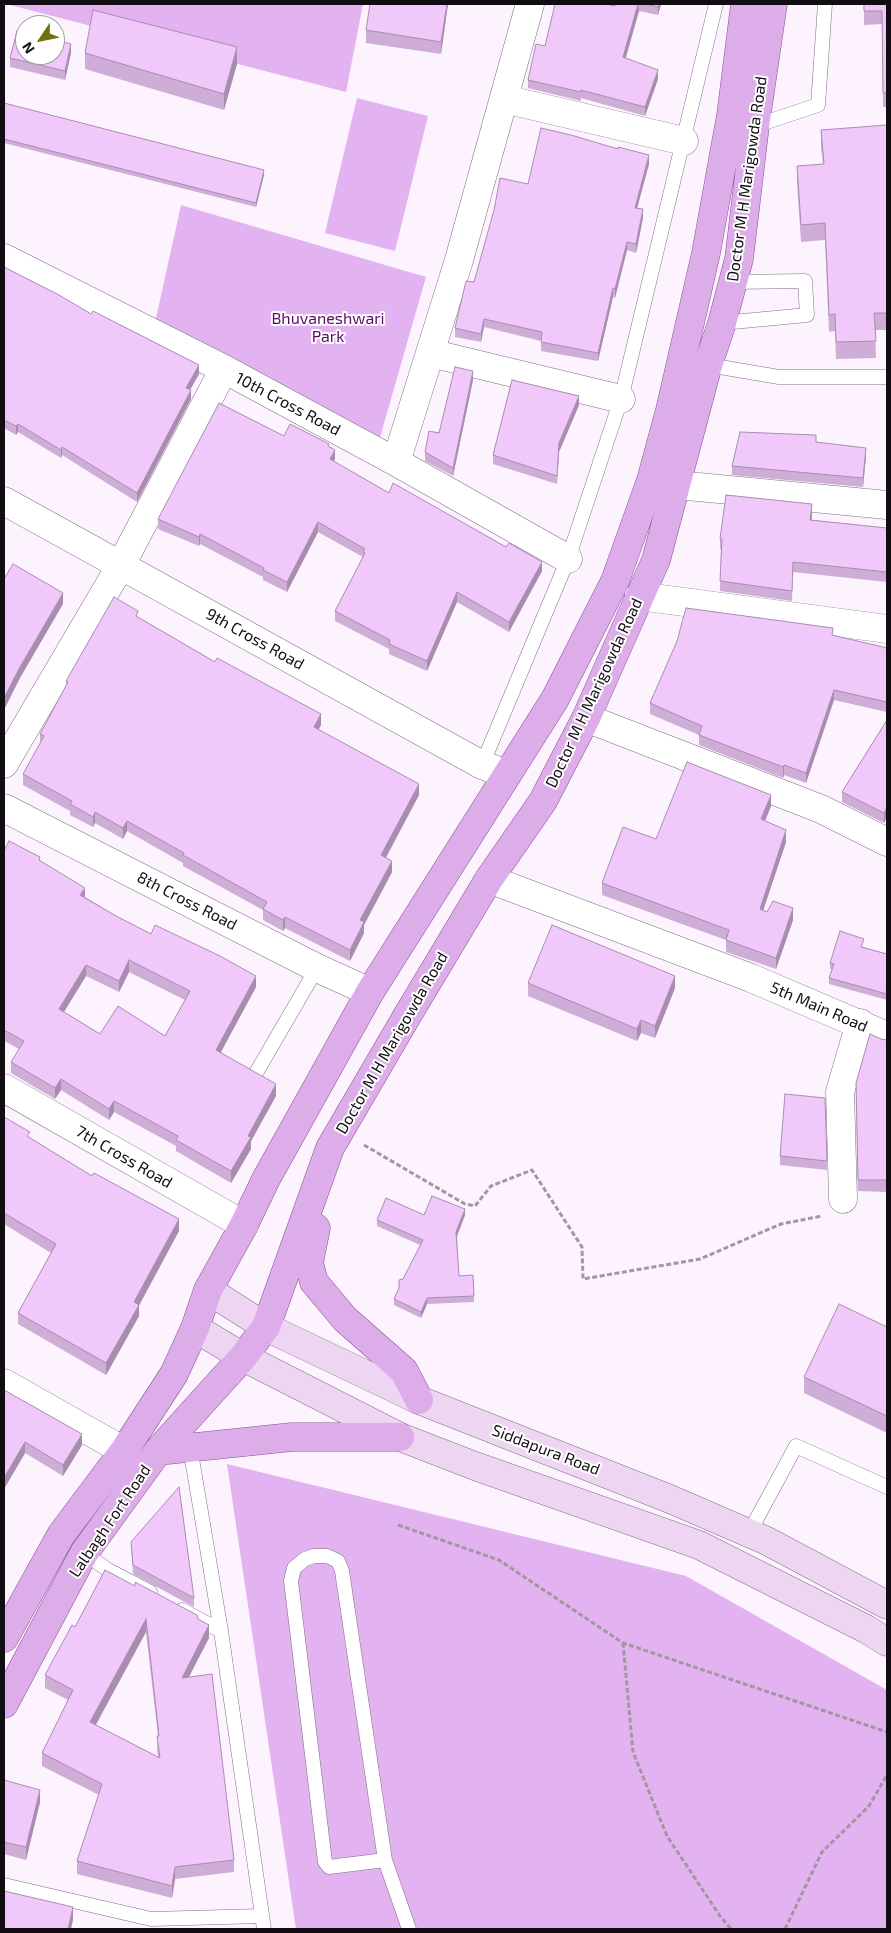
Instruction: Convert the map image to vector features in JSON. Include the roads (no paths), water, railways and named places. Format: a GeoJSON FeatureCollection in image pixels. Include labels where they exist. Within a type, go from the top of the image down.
{"type":"FeatureCollection","features":[{"type":"Feature","properties":{"kind":"main road","name":"Doctor M H Marigowda Road"},"geometry":{"type":"LineString","coordinates":[[208,1290],[244,1225],[266,1179],[370,992],[456,858],[494,770],[554,698],[615,581],[651,480],[670,410],[706,253],[731,115],[746,4]]}},
{"type":"Feature","properties":{"kind":"main road","name":"Doctor M H Marigowda Road"},"geometry":{"type":"LineString","coordinates":[[243,1357],[266,1327],[335,1139],[489,879],[543,801],[586,718],[656,560],[708,365],[722,323],[739,258],[755,126],[773,4]]}},
{"type":"Feature","properties":{"kind":"main road"},"geometry":{"type":"LineString","coordinates":[[335,1139],[310,1264],[314,1282],[345,1319],[404,1371],[419,1400]]}},
{"type":"Feature","properties":{"kind":"main road","name":"Siddapura Road"},"geometry":{"type":"LineString","coordinates":[[208,1290],[266,1327],[419,1400],[670,1498],[811,1563],[887,1604]]}},
{"type":"Feature","properties":{"kind":"main road","name":"Lalbagh Fort Road"},"geometry":{"type":"LineString","coordinates":[[4,1638],[61,1535],[124,1451],[174,1374],[195,1328],[208,1290]]}},
{"type":"Feature","properties":{"kind":"main road"},"geometry":{"type":"LineString","coordinates":[[195,1328],[243,1357],[400,1437],[475,1466],[699,1545],[866,1629],[887,1642]]}},
{"type":"Feature","properties":{"kind":"main road","name":"Lalbagh Fort Road"},"geometry":{"type":"LineString","coordinates":[[4,1704],[84,1553],[158,1451],[243,1357]]}},
{"type":"Feature","properties":{"kind":"main road"},"geometry":{"type":"LineString","coordinates":[[158,1451],[292,1437],[400,1437]]}},
{"type":"Feature","properties":{"kind":"street"},"geometry":{"type":"LineString","coordinates":[[396,462],[459,260],[530,4]]}},
{"type":"Feature","properties":{"kind":"street"},"geometry":{"type":"LineString","coordinates":[[504,99],[684,141]]}},
{"type":"Feature","properties":{"kind":"street","name":"10th Cross Road"},"geometry":{"type":"LineString","coordinates":[[4,258],[224,370],[396,462],[568,559]]}},
{"type":"Feature","properties":{"kind":"street"},"geometry":{"type":"LineString","coordinates":[[430,353],[621,399]]}},
{"type":"Feature","properties":{"kind":"street"},"geometry":{"type":"LineString","coordinates":[[4,764],[121,564],[224,370]]}},
{"type":"Feature","properties":{"kind":"street"},"geometry":{"type":"LineString","coordinates":[[677,485],[887,504]]}},
{"type":"Feature","properties":{"kind":"street","name":"9th Cross Road"},"geometry":{"type":"LineString","coordinates":[[4,501],[494,770]]}},
{"type":"Feature","properties":{"kind":"street"},"geometry":{"type":"LineString","coordinates":[[639,596],[887,629]]}},
{"type":"Feature","properties":{"kind":"street"},"geometry":{"type":"LineString","coordinates":[[586,718],[821,809],[887,842]]}},
{"type":"Feature","properties":{"kind":"street","name":"8th Cross Road"},"geometry":{"type":"LineString","coordinates":[[4,808],[316,968],[370,992]]}},
{"type":"Feature","properties":{"kind":"street","name":"5th Main Road"},"geometry":{"type":"LineString","coordinates":[[489,879],[751,978],[887,1036]]}},
{"type":"Feature","properties":{"kind":"street"},"geometry":{"type":"LineString","coordinates":[[837,1207],[840,1092],[860,1023]]}},
{"type":"Feature","properties":{"kind":"street","name":"7th Cross Road"},"geometry":{"type":"LineString","coordinates":[[4,1088],[244,1225]]}},
{"type":"Feature","properties":{"kind":"street"},"geometry":{"type":"LineString","coordinates":[[4,1383],[124,1451]]}},
{"type":"Feature","properties":{"kind":"lane"},"geometry":{"type":"LineString","coordinates":[[494,770],[568,559],[621,399],[716,4]]}},
{"type":"Feature","properties":{"kind":"lane"},"geometry":{"type":"LineString","coordinates":[[755,126],[818,105],[826,4]]}},
{"type":"Feature","properties":{"kind":"lane"},"geometry":{"type":"LineString","coordinates":[[722,323],[807,315],[805,281],[733,282]]}},
{"type":"Feature","properties":{"kind":"lane"},"geometry":{"type":"LineString","coordinates":[[708,365],[779,378],[887,377]]}},
{"type":"Feature","properties":{"kind":"lane"},"geometry":{"type":"LineString","coordinates":[[256,1073],[316,968]]}},
{"type":"Feature","properties":{"kind":"lane"},"geometry":{"type":"LineString","coordinates":[[749,1533],[796,1446],[887,1487]]}},
{"type":"Feature","properties":{"kind":"lane"},"geometry":{"type":"LineString","coordinates":[[4,1885],[151,1919],[263,1922],[221,1631],[190,1447]]}},
{"type":"Feature","properties":{"kind":"lane"},"geometry":{"type":"LineString","coordinates":[[84,1553],[108,1570],[221,1631]]}},
{"type":"Feature","properties":{"kind":"lane"},"geometry":{"type":"LineString","coordinates":[[385,1860],[329,1866],[325,1862],[290,1581],[294,1568],[305,1559],[314,1556],[327,1556],[338,1561],[345,1583],[357,1680],[385,1860],[410,1929]]}},
{"type":"Feature","properties":{"kind":"park label","name":"Bhuvaneshwari Park"},"geometry":{"type":"Point","coordinates":[328,328]}}]}
